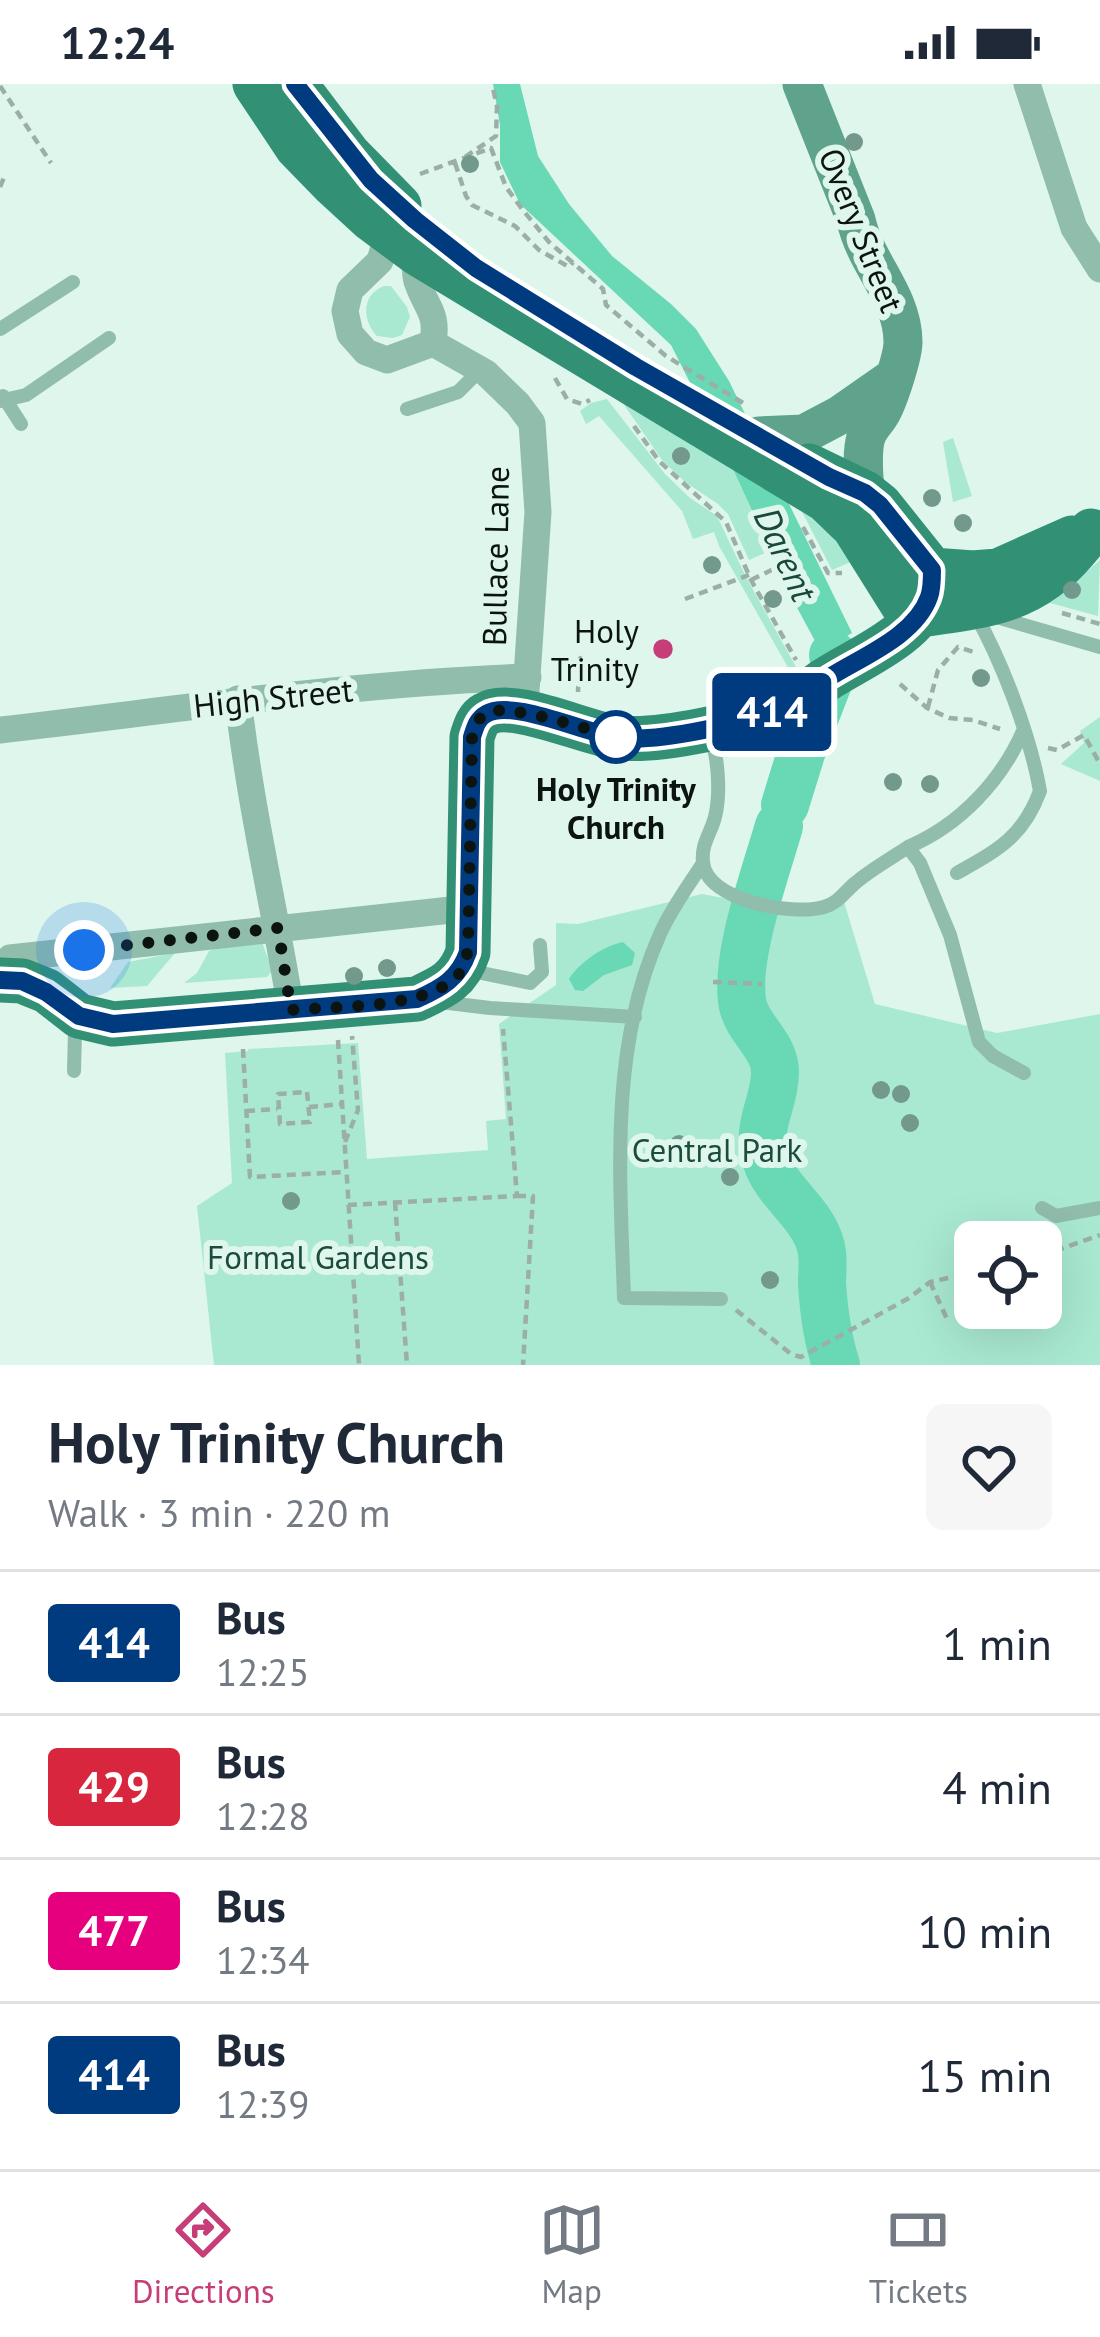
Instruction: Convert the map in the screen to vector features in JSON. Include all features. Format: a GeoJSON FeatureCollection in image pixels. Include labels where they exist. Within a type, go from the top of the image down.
{"type":"FeatureCollection","features":[{"type":"Feature","properties":{"kind":"main road"},"geometry":{"type":"LineString","coordinates":[[255,84],[297,147],[370,219],[633,385],[830,498],[880,505],[954,603],[973,573],[998,571],[1095,528]]}},
{"type":"Feature","properties":{"kind":"main road"},"geometry":{"type":"LineString","coordinates":[[295,84],[349,155],[415,220],[476,268],[633,385],[759,436],[830,498]]}},
{"type":"Feature","properties":{"kind":"main road"},"geometry":{"type":"LineString","coordinates":[[349,155],[354,187],[370,211],[403,242]]}},
{"type":"Feature","properties":{"kind":"main road","name":"High Street"},"geometry":{"type":"LineString","coordinates":[[524,695],[621,738],[708,729],[782,710],[815,688],[889,667],[954,603]]}},
{"type":"Feature","properties":{"kind":"main road"},"geometry":{"type":"LineString","coordinates":[[5,969],[79,1016],[113,1024],[417,999],[443,987],[462,969],[468,952],[472,737],[486,714],[524,695]]}},
{"type":"Feature","properties":{"kind":"street","name":"Overy Street"},"geometry":{"type":"LineString","coordinates":[[802,84],[860,238],[897,308],[903,347],[883,411],[830,498]]}},
{"type":"Feature","properties":{"kind":"street"},"geometry":{"type":"LineString","coordinates":[[1027,84],[1074,228],[1100,269]]}},
{"type":"Feature","properties":{"kind":"street"},"geometry":{"type":"LineString","coordinates":[[403,242],[433,313],[433,343],[387,360],[366,352],[350,334],[345,311],[350,290],[403,242]]}},
{"type":"Feature","properties":{"kind":"street","name":"Bullace Lane"},"geometry":{"type":"LineString","coordinates":[[433,343],[481,370],[532,424],[538,512],[524,695]]}},
{"type":"Feature","properties":{"kind":"street"},"geometry":{"type":"LineString","coordinates":[[759,436],[804,434],[893,378]]}},
{"type":"Feature","properties":{"kind":"street","name":"High Street"},"geometry":{"type":"LineString","coordinates":[[0,730],[238,699],[429,681],[524,695]]}},
{"type":"Feature","properties":{"kind":"street"},"geometry":{"type":"LineString","coordinates":[[238,699],[291,1010]]}},
{"type":"Feature","properties":{"kind":"street"},"geometry":{"type":"LineString","coordinates":[[5,969],[278,928],[451,910]]}},
{"type":"Feature","properties":{"kind":"lane"},"geometry":{"type":"LineString","coordinates":[[0,329],[73,282]]}},
{"type":"Feature","properties":{"kind":"lane"},"geometry":{"type":"LineString","coordinates":[[1,397],[26,395],[109,338]]}},
{"type":"Feature","properties":{"kind":"lane"},"geometry":{"type":"LineString","coordinates":[[407,409],[458,392],[481,370]]}},
{"type":"Feature","properties":{"kind":"lane"},"geometry":{"type":"LineString","coordinates":[[1,397],[21,424]]}},
{"type":"Feature","properties":{"kind":"lane"},"geometry":{"type":"LineString","coordinates":[[954,603],[1100,647]]}},
{"type":"Feature","properties":{"kind":"lane"},"geometry":{"type":"LineString","coordinates":[[954,603],[1023,731],[1040,790],[1018,833],[957,873]]}},
{"type":"Feature","properties":{"kind":"lane"},"geometry":{"type":"LineString","coordinates":[[708,729],[717,754],[716,816],[704,842],[707,878],[732,896],[805,909],[838,901],[854,884],[976,800],[1003,770],[1023,731]]}},
{"type":"Feature","properties":{"kind":"lane"},"geometry":{"type":"LineString","coordinates":[[908,847],[920,863],[946,924],[979,1042],[1024,1073]]}},
{"type":"Feature","properties":{"kind":"lane"},"geometry":{"type":"LineString","coordinates":[[703,863],[661,932],[635,1017],[622,1088],[619,1154],[623,1298],[721,1299]]}},
{"type":"Feature","properties":{"kind":"lane"},"geometry":{"type":"LineString","coordinates":[[462,969],[530,983],[542,972],[540,945]]}},
{"type":"Feature","properties":{"kind":"lane"},"geometry":{"type":"LineString","coordinates":[[417,999],[635,1017]]}},
{"type":"Feature","properties":{"kind":"lane"},"geometry":{"type":"LineString","coordinates":[[74,1072],[79,1016]]}},
{"type":"Feature","properties":{"kind":"lane"},"geometry":{"type":"LineString","coordinates":[[1042,1208],[1056,1216],[1100,1208]]}},
{"type":"Feature","properties":{"kind":"path"},"geometry":{"type":"LineString","coordinates":[[455,163],[496,136],[492,84]]}},
{"type":"Feature","properties":{"kind":"path"},"geometry":{"type":"LineString","coordinates":[[0,86],[51,163]]}},
{"type":"Feature","properties":{"kind":"path"},"geometry":{"type":"LineString","coordinates":[[415,178],[491,148],[518,205],[550,242],[603,289],[659,461],[725,522],[750,577],[815,688]]}},
{"type":"Feature","properties":{"kind":"path"},"geometry":{"type":"LineString","coordinates":[[455,163],[472,205],[515,226],[544,254],[568,267],[574,261]]}},
{"type":"Feature","properties":{"kind":"path"},"geometry":{"type":"LineString","coordinates":[[0,187],[5,175]]}},
{"type":"Feature","properties":{"kind":"path"},"geometry":{"type":"LineString","coordinates":[[556,380],[567,399],[582,404],[633,385],[716,388]]}},
{"type":"Feature","properties":{"kind":"path"},"geometry":{"type":"LineString","coordinates":[[830,498],[828,573],[834,573]]}},
{"type":"Feature","properties":{"kind":"path"},"geometry":{"type":"LineString","coordinates":[[686,599],[780,566]]}},
{"type":"Feature","properties":{"kind":"path"},"geometry":{"type":"LineString","coordinates":[[927,708],[938,670],[958,647],[983,655],[954,603]]}},
{"type":"Feature","properties":{"kind":"path"},"geometry":{"type":"LineString","coordinates":[[1051,610],[1100,624]]}},
{"type":"Feature","properties":{"kind":"path"},"geometry":{"type":"LineString","coordinates":[[578,695],[581,620]]}},
{"type":"Feature","properties":{"kind":"path"},"geometry":{"type":"LineString","coordinates":[[889,667],[927,708],[950,718],[986,724]]}},
{"type":"Feature","properties":{"kind":"path"},"geometry":{"type":"LineString","coordinates":[[1055,750],[1084,735],[1100,764]]}},
{"type":"Feature","properties":{"kind":"path"},"geometry":{"type":"LineString","coordinates":[[713,982],[762,984]]}},
{"type":"Feature","properties":{"kind":"path"},"geometry":{"type":"LineString","coordinates":[[498,1009],[517,1196]]}},
{"type":"Feature","properties":{"kind":"path"},"geometry":{"type":"LineString","coordinates":[[240,1013],[250,1177],[346,1172]]}},
{"type":"Feature","properties":{"kind":"path"},"geometry":{"type":"LineString","coordinates":[[338,1029],[359,1365]]}},
{"type":"Feature","properties":{"kind":"path"},"geometry":{"type":"LineString","coordinates":[[344,1144],[358,1110],[353,1046]]}},
{"type":"Feature","properties":{"kind":"path"},"geometry":{"type":"LineString","coordinates":[[308,1092],[310,1121],[280,1124],[279,1109],[278,1094],[308,1092]]}},
{"type":"Feature","properties":{"kind":"path"},"geometry":{"type":"LineString","coordinates":[[309,1107],[342,1104]]}},
{"type":"Feature","properties":{"kind":"path"},"geometry":{"type":"LineString","coordinates":[[247,1111],[279,1109]]}},
{"type":"Feature","properties":{"kind":"path"},"geometry":{"type":"LineString","coordinates":[[348,1205],[533,1196],[524,1365]]}},
{"type":"Feature","properties":{"kind":"path"},"geometry":{"type":"LineString","coordinates":[[395,1202],[407,1365]]}},
{"type":"Feature","properties":{"kind":"path"},"geometry":{"type":"LineString","coordinates":[[1062,1249],[1100,1235]]}},
{"type":"Feature","properties":{"kind":"path"},"geometry":{"type":"LineString","coordinates":[[721,1299],[801,1357],[930,1282],[954,1277]]}},
{"type":"Feature","properties":{"kind":"path"},"geometry":{"type":"LineString","coordinates":[[930,1282],[947,1319]]}},
{"type":"Feature","properties":{"kind":"green space"},"geometry":{"type":"Polygon","coordinates":[[[391,286],[410,317],[402,335],[393,338],[377,336],[367,316],[371,295],[391,286]]]}},
{"type":"Feature","properties":{"kind":"green space"},"geometry":{"type":"Polygon","coordinates":[[[616,393],[725,452],[770,551],[749,560],[728,514],[662,460],[616,393]]]}},
{"type":"Feature","properties":{"kind":"green space"},"geometry":{"type":"Polygon","coordinates":[[[607,399],[665,474],[717,516],[796,667],[790,671],[714,532],[693,539],[682,511],[599,416],[586,424],[580,411],[607,399]]]}},
{"type":"Feature","properties":{"kind":"green space"},"geometry":{"type":"Polygon","coordinates":[[[953,438],[972,496],[953,502],[943,442],[953,438]]]}},
{"type":"Feature","properties":{"kind":"green space"},"geometry":{"type":"Polygon","coordinates":[[[797,502],[821,517],[853,561],[832,570],[797,502]]]}},
{"type":"Feature","properties":{"kind":"green space"},"geometry":{"type":"Polygon","coordinates":[[[1100,560],[1098,616],[1050,603],[1100,560]]]}},
{"type":"Feature","properties":{"kind":"green space"},"geometry":{"type":"Polygon","coordinates":[[[1100,717],[1100,781],[1061,764],[1084,743],[1080,731],[1100,717]]]}},
{"type":"Feature","properties":{"kind":"green space","name":"Central Park"},"geometry":{"type":"Polygon","coordinates":[[[702,894],[796,912],[844,902],[875,1004],[997,1033],[1100,1014],[1100,1365],[214,1365],[197,1206],[232,1183],[225,1053],[358,1043],[367,1159],[488,1150],[486,1121],[506,1119],[499,1024],[556,985],[556,923],[578,924],[702,894]]]}},
{"type":"Feature","properties":{"kind":"green space"},"geometry":{"type":"Polygon","coordinates":[[[263,944],[272,971],[267,977],[184,983],[215,948],[263,944]]]}},
{"type":"Feature","properties":{"kind":"green space"},"geometry":{"type":"Polygon","coordinates":[[[175,953],[147,986],[110,988],[128,962],[175,953]]]}},
{"type":"Feature","properties":{"kind":"water"},"geometry":{"type":"Polygon","coordinates":[[[493,84],[520,84],[538,156],[569,204],[612,256],[696,329],[729,381],[852,633],[821,652],[671,345],[520,204],[500,162],[493,84]]]}},
{"type":"Feature","properties":{"kind":"water"},"geometry":{"type":"Polygon","coordinates":[[[623,942],[635,953],[632,965],[604,975],[583,991],[575,990],[569,979],[579,967],[623,942]]]}},
{"type":"Feature","properties":{"kind":"waterway","name":"Darent"},"geometry":{"type":"LineString","coordinates":[[785,805],[836,662],[833,655]]}},
{"type":"Feature","properties":{"kind":"waterway","name":"Darent"},"geometry":{"type":"LineString","coordinates":[[779,826],[747,941],[743,1006],[774,1063],[763,1137],[767,1162],[817,1235],[825,1315],[836,1365]]}},
{"type":"Feature","properties":{"kind":"bus line","name":"414"},"geometry":{"type":"LineString","coordinates":[[0,980],[22,981],[79,1016],[113,1024],[417,999],[443,987],[462,969],[468,952],[472,737],[486,714],[499,710],[528,713],[621,738],[708,729],[782,710],[879,650],[920,615],[931,595],[932,570],[880,505],[636,367],[476,268],[371,180],[295,84]]}},
{"type":"Feature","properties":{"kind":"place","name":"Holy Trinity"},"geometry":{"type":"Point","coordinates":[663,649]}},
{"type":"Feature","properties":{"kind":"place","name":"Holy Trinity Church"},"geometry":{"type":"Point","coordinates":[616,737]}},
{"type":"Feature","properties":{"kind":"route"},"geometry":{"type":"LineString","coordinates":[[84,950],[278,928],[291,1010],[417,999],[443,987],[462,969],[468,952],[472,737],[477,722],[499,710],[528,713],[621,738],[616,737]]}},
{"type":"Feature","properties":{"kind":"park label","name":"Formal Gardens"},"geometry":{"type":"Point","coordinates":[318,1256]}}]}
